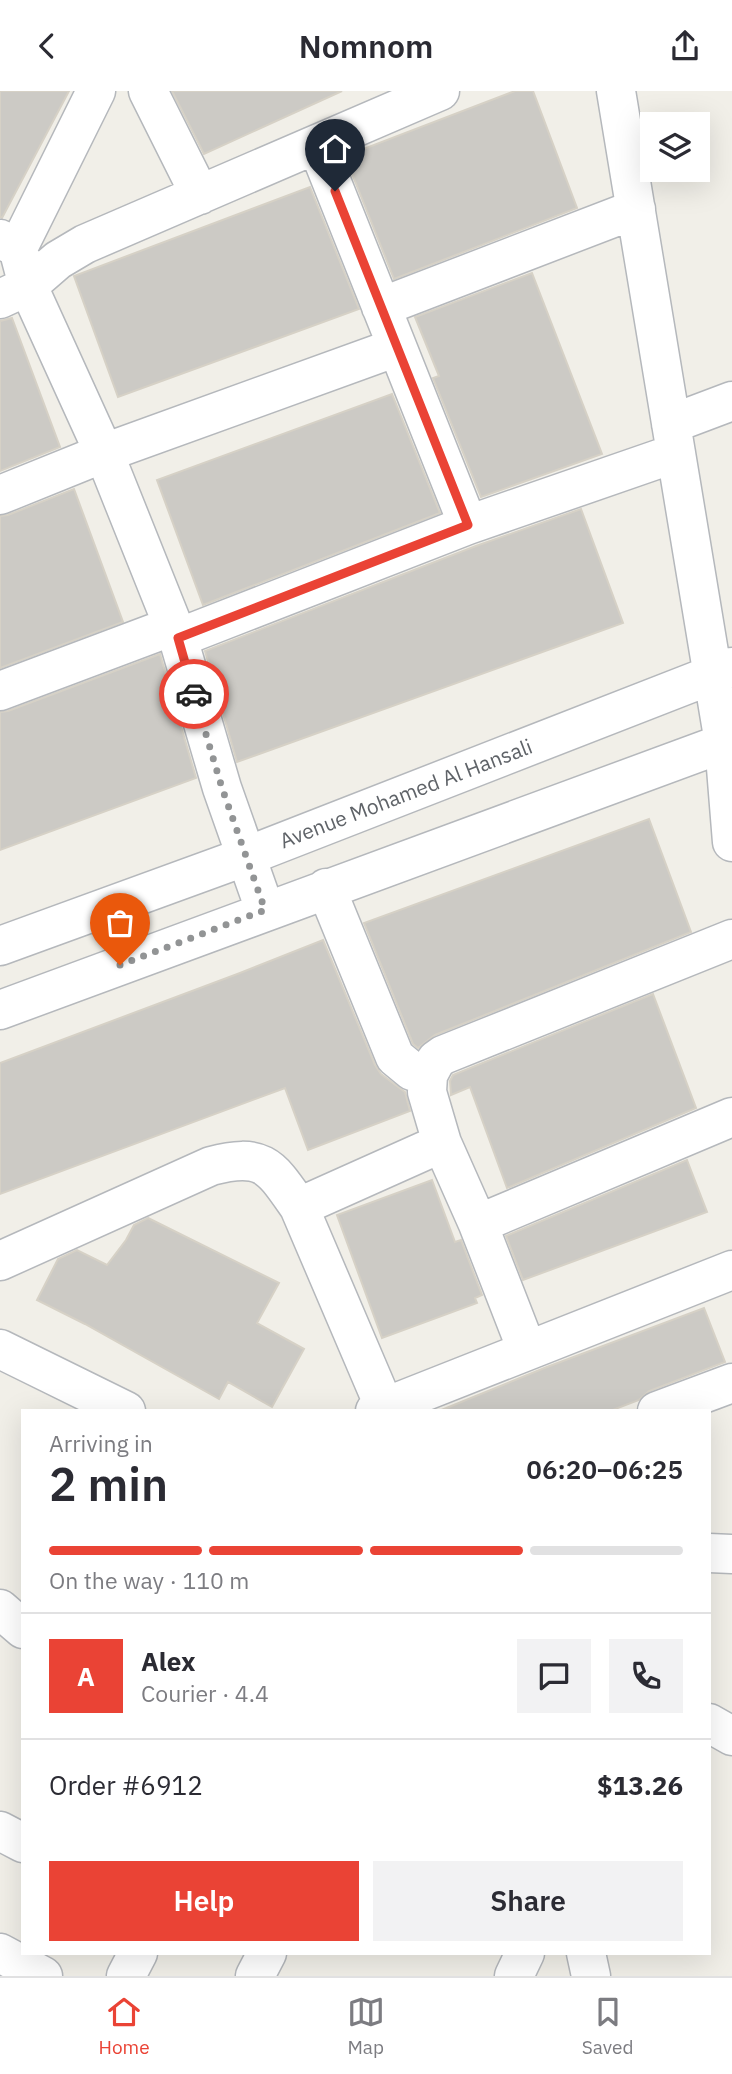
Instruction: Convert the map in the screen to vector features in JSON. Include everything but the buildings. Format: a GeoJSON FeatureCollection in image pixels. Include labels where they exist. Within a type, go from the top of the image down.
{"type":"FeatureCollection","features":[{"type":"Feature","properties":{"kind":"street"},"geometry":{"type":"LineString","coordinates":[[96,91],[9,243],[14,292],[104,453],[176,632],[222,788],[265,910]]}},
{"type":"Feature","properties":{"kind":"street"},"geometry":{"type":"LineString","coordinates":[[148,91],[200,195]]}},
{"type":"Feature","properties":{"kind":"street"},"geometry":{"type":"LineString","coordinates":[[14,292],[71,251],[440,91]]}},
{"type":"Feature","properties":{"kind":"street"},"geometry":{"type":"LineString","coordinates":[[616,91],[673,438],[722,671],[732,842]]}},
{"type":"Feature","properties":{"kind":"street"},"geometry":{"type":"LineString","coordinates":[[317,145],[468,525]]}},
{"type":"Feature","properties":{"kind":"street"},"geometry":{"type":"LineString","coordinates":[[382,307],[636,209]]}},
{"type":"Feature","properties":{"kind":"street"},"geometry":{"type":"LineString","coordinates":[[0,495],[104,453],[397,347]]}},
{"type":"Feature","properties":{"kind":"street"},"geometry":{"type":"LineString","coordinates":[[0,691],[176,632],[468,525],[673,438],[732,401]]}},
{"type":"Feature","properties":{"kind":"street","name":"Avenue Mohamed Al Hansali"},"geometry":{"type":"LineString","coordinates":[[0,946],[247,856],[722,671]]}},
{"type":"Feature","properties":{"kind":"street"},"geometry":{"type":"LineString","coordinates":[[0,1010],[728,741]]}},
{"type":"Feature","properties":{"kind":"street"},"geometry":{"type":"LineString","coordinates":[[326,888],[395,1056],[412,1071],[428,1075]]}},
{"type":"Feature","properties":{"kind":"street"},"geometry":{"type":"LineString","coordinates":[[527,1350],[478,1224],[442,1143],[427,1092],[428,1075],[436,1060],[443,1055],[732,939]]}},
{"type":"Feature","properties":{"kind":"street"},"geometry":{"type":"LineString","coordinates":[[478,1224],[732,1117]]}},
{"type":"Feature","properties":{"kind":"street"},"geometry":{"type":"LineString","coordinates":[[299,1207],[442,1143]]}},
{"type":"Feature","properties":{"kind":"street"},"geometry":{"type":"LineString","coordinates":[[0,1261],[211,1165],[228,1161],[259,1163],[269,1168],[299,1207],[379,1408],[732,1270]]}},
{"type":"Feature","properties":{"kind":"street"},"geometry":{"type":"LineString","coordinates":[[0,1350],[122,1409]]}},
{"type":"Feature","properties":{"kind":"street"},"geometry":{"type":"LineString","coordinates":[[663,1409],[732,1384]]}},
{"type":"Feature","properties":{"kind":"street"},"geometry":{"type":"LineString","coordinates":[[711,1553],[732,1554]]}},
{"type":"Feature","properties":{"kind":"street"},"geometry":{"type":"LineString","coordinates":[[0,1609],[21,1627]]}},
{"type":"Feature","properties":{"kind":"street"},"geometry":{"type":"LineString","coordinates":[[711,1724],[732,1736]]}},
{"type":"Feature","properties":{"kind":"street"},"geometry":{"type":"LineString","coordinates":[[0,1831],[21,1842]]}},
{"type":"Feature","properties":{"kind":"street"},"geometry":{"type":"LineString","coordinates":[[0,1953],[41,1975]]}},
{"type":"Feature","properties":{"kind":"street"},"geometry":{"type":"LineString","coordinates":[[126,1976],[137,1955]]}},
{"type":"Feature","properties":{"kind":"street"},"geometry":{"type":"LineString","coordinates":[[255,1976],[266,1955]]}},
{"type":"Feature","properties":{"kind":"street"},"geometry":{"type":"LineString","coordinates":[[514,1976],[524,1955]]}},
{"type":"Feature","properties":{"kind":"street"},"geometry":{"type":"LineString","coordinates":[[586,1955],[591,1976]]}},
{"type":"Feature","properties":{"kind":"way so far"},"geometry":{"type":"LineString","coordinates":[[120,965],[265,910],[222,788],[194,694]]}},
{"type":"Feature","properties":{"kind":"route"},"geometry":{"type":"LineString","coordinates":[[194,694],[178,638],[468,525],[335,191]]}}]}
